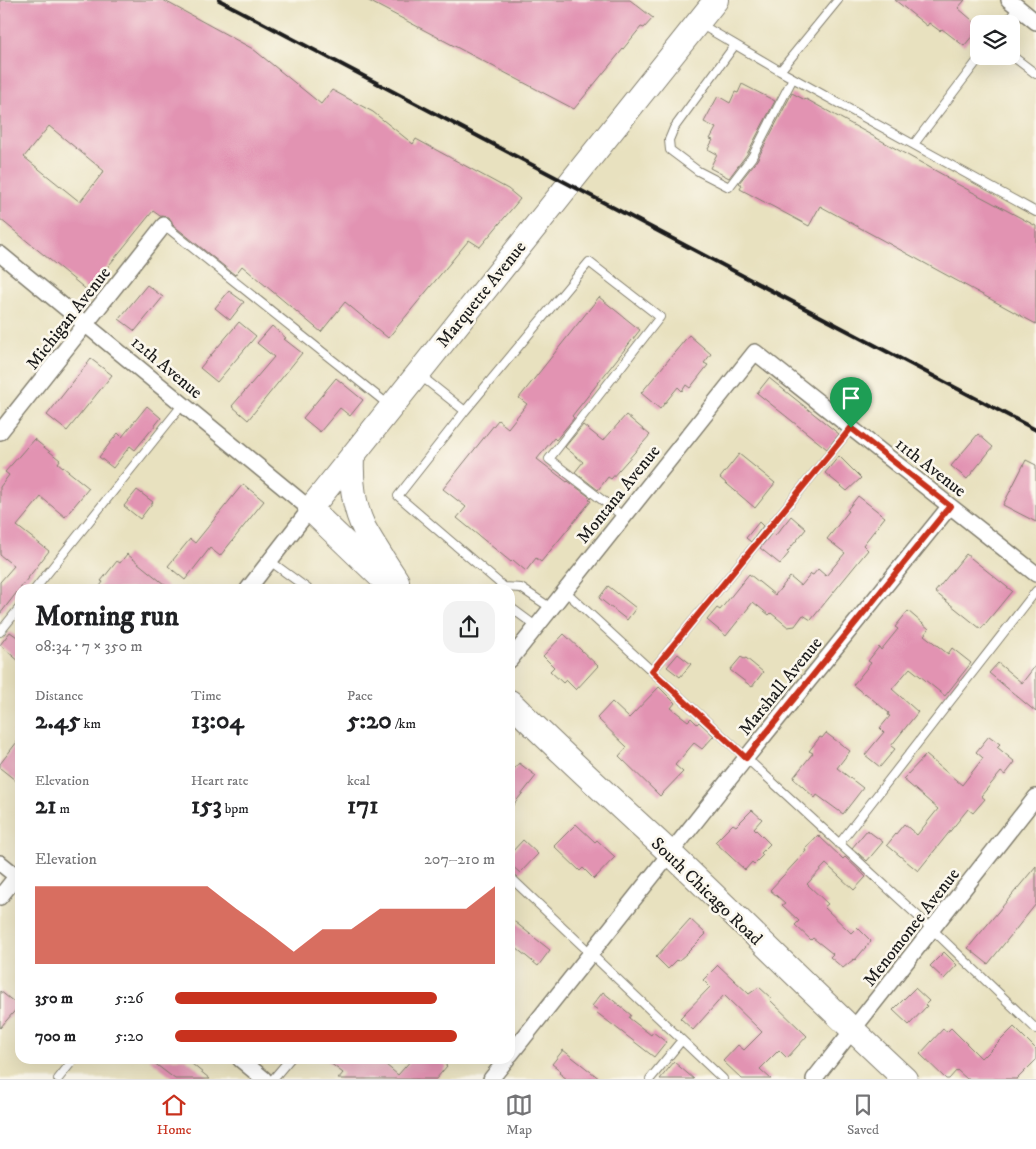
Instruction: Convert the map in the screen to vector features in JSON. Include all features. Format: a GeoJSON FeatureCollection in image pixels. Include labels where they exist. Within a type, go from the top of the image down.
{"type":"FeatureCollection","features":[{"type":"Feature","properties":{"kind":"main road","name":"Marquette Avenue"},"geometry":{"type":"LineString","coordinates":[[310,509],[716,0]]}},
{"type":"Feature","properties":{"kind":"main road"},"geometry":{"type":"LineString","coordinates":[[352,457],[351,479],[354,497],[364,527],[399,584]]}},
{"type":"Feature","properties":{"kind":"main road"},"geometry":{"type":"LineString","coordinates":[[310,509],[388,584]]}},
{"type":"Feature","properties":{"kind":"main road","name":"South Chicago Road"},"geometry":{"type":"LineString","coordinates":[[515,707],[560,752],[670,853],[905,1079]]}},
{"type":"Feature","properties":{"kind":"street"},"geometry":{"type":"LineString","coordinates":[[1014,4],[1036,22]]}},
{"type":"Feature","properties":{"kind":"street","name":"Michigan Avenue"},"geometry":{"type":"LineString","coordinates":[[0,432],[164,226]]}},
{"type":"Feature","properties":{"kind":"street","name":"12th Avenue"},"geometry":{"type":"LineString","coordinates":[[0,254],[310,509]]}},
{"type":"Feature","properties":{"kind":"street","name":"11th Avenue"},"geometry":{"type":"LineString","coordinates":[[755,352],[1036,574]]}},
{"type":"Feature","properties":{"kind":"street","name":"Montana Avenue"},"geometry":{"type":"LineString","coordinates":[[515,654],[755,352]]}},
{"type":"Feature","properties":{"kind":"street","name":"Marshall Avenue"},"geometry":{"type":"LineString","coordinates":[[515,1049],[746,758],[950,506]]}},
{"type":"Feature","properties":{"kind":"street","name":"Marquette Avenue"},"geometry":{"type":"LineString","coordinates":[[252,584],[310,509]]}},
{"type":"Feature","properties":{"kind":"street","name":"Menomonee Avenue"},"geometry":{"type":"LineString","coordinates":[[814,1079],[1036,797]]}},
{"type":"Feature","properties":{"kind":"street"},"geometry":{"type":"LineString","coordinates":[[0,863],[15,873]]}},
{"type":"Feature","properties":{"kind":"street"},"geometry":{"type":"LineString","coordinates":[[0,897],[15,880]]}},
{"type":"Feature","properties":{"kind":"street"},"geometry":{"type":"LineString","coordinates":[[246,1064],[264,1079]]}},
{"type":"Feature","properties":{"kind":"street"},"geometry":{"type":"LineString","coordinates":[[491,1079],[503,1064]]}},
{"type":"Feature","properties":{"kind":"lane"},"geometry":{"type":"LineString","coordinates":[[780,71],[838,0]]}},
{"type":"Feature","properties":{"kind":"lane"},"geometry":{"type":"LineString","coordinates":[[698,23],[780,71],[1036,212]]}},
{"type":"Feature","properties":{"kind":"lane"},"geometry":{"type":"LineString","coordinates":[[735,45],[674,128],[669,140],[670,150],[698,171],[729,187],[752,157],[793,78]]}},
{"type":"Feature","properties":{"kind":"lane"},"geometry":{"type":"LineString","coordinates":[[1020,62],[1036,74]]}},
{"type":"Feature","properties":{"kind":"lane"},"geometry":{"type":"LineString","coordinates":[[914,144],[974,65]]}},
{"type":"Feature","properties":{"kind":"lane"},"geometry":{"type":"LineString","coordinates":[[164,226],[392,407]]}},
{"type":"Feature","properties":{"kind":"lane"},"geometry":{"type":"LineString","coordinates":[[500,584],[398,496],[589,262],[660,317],[549,459],[624,517]]}},
{"type":"Feature","properties":{"kind":"lane"},"geometry":{"type":"LineString","coordinates":[[418,374],[466,411]]}},
{"type":"Feature","properties":{"kind":"lane"},"geometry":{"type":"LineString","coordinates":[[38,584],[183,404]]}},
{"type":"Feature","properties":{"kind":"lane"},"geometry":{"type":"LineString","coordinates":[[652,671],[851,428]]}},
{"type":"Feature","properties":{"kind":"lane"},"geometry":{"type":"LineString","coordinates":[[270,561],[301,584]]}},
{"type":"Feature","properties":{"kind":"lane"},"geometry":{"type":"LineString","coordinates":[[515,588],[521,588],[551,608]]}},
{"type":"Feature","properties":{"kind":"lane"},"geometry":{"type":"LineString","coordinates":[[565,591],[932,929],[1036,1029]]}},
{"type":"Feature","properties":{"kind":"lane"},"geometry":{"type":"LineString","coordinates":[[839,844],[1036,592]]}},
{"type":"Feature","properties":{"kind":"lane"},"geometry":{"type":"LineString","coordinates":[[515,611],[537,627]]}},
{"type":"Feature","properties":{"kind":"lane"},"geometry":{"type":"LineString","coordinates":[[0,632],[15,613]]}},
{"type":"Feature","properties":{"kind":"lane"},"geometry":{"type":"LineString","coordinates":[[515,882],[723,1079]]}},
{"type":"Feature","properties":{"kind":"lane"},"geometry":{"type":"LineString","coordinates":[[650,1079],[682,1040]]}},
{"type":"Feature","properties":{"kind":"lane"},"geometry":{"type":"LineString","coordinates":[[58,1079],[70,1064]]}},
{"type":"Feature","properties":{"kind":"lane"},"geometry":{"type":"LineString","coordinates":[[273,1079],[286,1064]]}},
{"type":"Feature","properties":{"kind":"building"},"geometry":{"type":"Polygon","coordinates":[[[0,0],[163,0],[253,49],[321,104],[332,90],[373,112],[413,144],[416,139],[508,189],[520,199],[480,247],[469,240],[388,338],[345,302],[321,332],[242,266],[235,275],[173,225],[169,217],[160,216],[153,211],[88,291],[0,219],[0,0]],[[49,126],[24,157],[80,202],[104,171],[49,126]]]}},
{"type":"Feature","properties":{"kind":"building"},"geometry":{"type":"Polygon","coordinates":[[[367,0],[630,0],[653,18],[644,28],[641,27],[574,109],[367,0]]]}},
{"type":"Feature","properties":{"kind":"building"},"geometry":{"type":"Polygon","coordinates":[[[895,0],[965,0],[958,8],[970,18],[970,39],[964,46],[942,29],[940,31],[929,23],[927,26],[895,0]]]}},
{"type":"Feature","properties":{"kind":"building"},"geometry":{"type":"Polygon","coordinates":[[[742,84],[775,101],[747,154],[729,178],[710,168],[717,154],[708,149],[713,140],[710,139],[716,128],[704,122],[718,96],[730,103],[735,92],[738,93],[742,84]]]}},
{"type":"Feature","properties":{"kind":"building"},"geometry":{"type":"Polygon","coordinates":[[[792,93],[1036,226],[1036,324],[820,206],[809,226],[740,189],[742,185],[739,183],[757,160],[792,93]]]}},
{"type":"Feature","properties":{"kind":"building"},"geometry":{"type":"Polygon","coordinates":[[[147,285],[163,297],[135,331],[119,319],[147,285]]]}},
{"type":"Feature","properties":{"kind":"building"},"geometry":{"type":"Polygon","coordinates":[[[229,291],[244,302],[230,320],[215,308],[229,291]]]}},
{"type":"Feature","properties":{"kind":"building"},"geometry":{"type":"Polygon","coordinates":[[[599,297],[640,330],[572,416],[574,418],[537,459],[591,498],[589,500],[591,501],[541,562],[536,558],[526,571],[513,560],[511,562],[457,518],[466,507],[443,489],[498,420],[508,428],[527,404],[519,398],[599,297]]]}},
{"type":"Feature","properties":{"kind":"building"},"geometry":{"type":"Polygon","coordinates":[[[239,322],[256,336],[217,382],[200,368],[239,322]]]}},
{"type":"Feature","properties":{"kind":"building"},"geometry":{"type":"Polygon","coordinates":[[[272,326],[286,338],[284,339],[302,353],[248,420],[232,406],[274,357],[257,343],[272,326]]]}},
{"type":"Feature","properties":{"kind":"building"},"geometry":{"type":"Polygon","coordinates":[[[689,335],[711,354],[704,363],[708,365],[690,388],[686,385],[682,391],[678,387],[660,409],[641,393],[689,335]]]}},
{"type":"Feature","properties":{"kind":"building"},"geometry":{"type":"Polygon","coordinates":[[[91,359],[112,375],[67,431],[47,415],[91,359]]]}},
{"type":"Feature","properties":{"kind":"building"},"geometry":{"type":"Polygon","coordinates":[[[336,378],[363,400],[350,416],[340,408],[320,432],[303,418],[336,378]]]}},
{"type":"Feature","properties":{"kind":"building"},"geometry":{"type":"Polygon","coordinates":[[[769,378],[839,434],[827,449],[757,393],[769,378]]]}},
{"type":"Feature","properties":{"kind":"building"},"geometry":{"type":"Polygon","coordinates":[[[147,406],[161,418],[135,450],[130,446],[113,468],[99,457],[118,433],[122,437],[147,406]]]}},
{"type":"Feature","properties":{"kind":"building"},"geometry":{"type":"Polygon","coordinates":[[[626,415],[650,435],[611,479],[608,477],[598,490],[575,472],[583,462],[565,447],[583,425],[603,441],[626,415]]]}},
{"type":"Feature","properties":{"kind":"building"},"geometry":{"type":"Polygon","coordinates":[[[978,434],[993,447],[967,479],[951,466],[978,434]]]}},
{"type":"Feature","properties":{"kind":"building"},"geometry":{"type":"Polygon","coordinates":[[[34,439],[60,460],[58,463],[89,488],[65,517],[41,497],[17,526],[49,551],[23,584],[15,584],[15,595],[0,614],[0,582],[14,566],[0,555],[0,487],[9,475],[5,472],[34,439]]]}},
{"type":"Feature","properties":{"kind":"building"},"geometry":{"type":"Polygon","coordinates":[[[739,454],[775,483],[755,508],[720,478],[739,454]]]}},
{"type":"Feature","properties":{"kind":"building"},"geometry":{"type":"Polygon","coordinates":[[[839,456],[861,478],[847,491],[825,473],[839,456]]]}},
{"type":"Feature","properties":{"kind":"building"},"geometry":{"type":"Polygon","coordinates":[[[1026,460],[1036,465],[1036,522],[1003,505],[1026,460]]]}},
{"type":"Feature","properties":{"kind":"building"},"geometry":{"type":"Polygon","coordinates":[[[243,484],[264,501],[220,556],[210,548],[185,580],[168,566],[190,539],[195,543],[243,484]]]}},
{"type":"Feature","properties":{"kind":"building"},"geometry":{"type":"Polygon","coordinates":[[[137,490],[153,502],[140,519],[124,506],[137,490]]]}},
{"type":"Feature","properties":{"kind":"building"},"geometry":{"type":"Polygon","coordinates":[[[858,496],[885,517],[863,545],[868,550],[811,620],[803,615],[795,626],[788,627],[771,613],[769,615],[753,602],[726,636],[707,620],[717,608],[720,610],[749,574],[775,595],[790,577],[801,586],[818,569],[826,576],[845,553],[827,539],[858,496]]]}},
{"type":"Feature","properties":{"kind":"building"},"geometry":{"type":"Polygon","coordinates":[[[791,516],[806,529],[787,552],[789,553],[780,564],[760,548],[772,533],[775,536],[791,516]]]}},
{"type":"Feature","properties":{"kind":"building"},"geometry":{"type":"Polygon","coordinates":[[[759,522],[763,526],[751,542],[746,538],[759,522]]]}},
{"type":"Feature","properties":{"kind":"building"},"geometry":{"type":"Polygon","coordinates":[[[127,554],[164,584],[102,584],[103,582],[101,581],[117,561],[120,563],[127,554]]]}},
{"type":"Feature","properties":{"kind":"building"},"geometry":{"type":"Polygon","coordinates":[[[966,554],[1012,591],[981,629],[935,592],[966,554]]]}},
{"type":"Feature","properties":{"kind":"building"},"geometry":{"type":"Polygon","coordinates":[[[608,586],[636,608],[627,620],[599,598],[608,586]]]}},
{"type":"Feature","properties":{"kind":"building"},"geometry":{"type":"Polygon","coordinates":[[[908,611],[929,629],[924,635],[948,654],[952,648],[971,663],[945,696],[910,668],[892,689],[918,712],[891,746],[895,749],[880,767],[865,755],[884,732],[880,728],[890,716],[888,715],[889,713],[853,685],[871,663],[868,661],[879,647],[881,650],[898,629],[895,627],[908,611]]]}},
{"type":"Feature","properties":{"kind":"building"},"geometry":{"type":"Polygon","coordinates":[[[10,632],[15,636],[15,658],[0,645],[10,632]]]}},
{"type":"Feature","properties":{"kind":"building"},"geometry":{"type":"Polygon","coordinates":[[[564,634],[598,666],[576,690],[566,680],[563,683],[550,671],[554,667],[543,656],[564,634]]]}},
{"type":"Feature","properties":{"kind":"building"},"geometry":{"type":"Polygon","coordinates":[[[678,654],[691,664],[680,677],[667,667],[678,654]]]}},
{"type":"Feature","properties":{"kind":"building"},"geometry":{"type":"Polygon","coordinates":[[[741,657],[746,658],[763,672],[752,687],[730,670],[741,657]]]}},
{"type":"Feature","properties":{"kind":"building"},"geometry":{"type":"Polygon","coordinates":[[[998,663],[1022,683],[1036,665],[1036,712],[989,673],[998,663]]]}},
{"type":"Feature","properties":{"kind":"building"},"geometry":{"type":"Polygon","coordinates":[[[659,687],[675,703],[671,708],[688,721],[691,718],[697,724],[699,722],[714,736],[702,749],[694,743],[675,765],[683,772],[660,796],[619,756],[627,747],[597,718],[612,702],[629,718],[659,687]]]}},
{"type":"Feature","properties":{"kind":"building"},"geometry":{"type":"Polygon","coordinates":[[[826,733],[850,751],[837,768],[863,788],[843,814],[817,795],[815,798],[793,778],[813,753],[809,751],[820,737],[822,738],[826,733]]]}},
{"type":"Feature","properties":{"kind":"building"},"geometry":{"type":"Polygon","coordinates":[[[989,736],[1000,744],[997,747],[1015,762],[1005,775],[1001,772],[981,796],[985,799],[973,813],[968,809],[918,871],[887,845],[904,824],[917,835],[938,809],[903,779],[926,755],[962,785],[983,758],[976,752],[989,736]]]}},
{"type":"Feature","properties":{"kind":"building"},"geometry":{"type":"Polygon","coordinates":[[[15,744],[15,780],[0,768],[0,764],[15,744]]]}},
{"type":"Feature","properties":{"kind":"building"},"geometry":{"type":"Polygon","coordinates":[[[519,763],[536,776],[515,803],[515,768],[519,763]]]}},
{"type":"Feature","properties":{"kind":"building"},"geometry":{"type":"Polygon","coordinates":[[[752,810],[762,819],[754,828],[770,844],[761,853],[763,855],[754,864],[752,862],[745,870],[715,842],[733,824],[736,826],[752,810]]]}},
{"type":"Feature","properties":{"kind":"building"},"geometry":{"type":"Polygon","coordinates":[[[576,824],[615,857],[594,879],[583,868],[580,871],[554,846],[576,824]]]}},
{"type":"Feature","properties":{"kind":"building"},"geometry":{"type":"Polygon","coordinates":[[[867,830],[883,842],[867,861],[852,848],[867,830]]]}},
{"type":"Feature","properties":{"kind":"building"},"geometry":{"type":"Polygon","coordinates":[[[818,835],[843,859],[845,857],[866,877],[854,890],[826,864],[807,884],[828,904],[824,907],[851,933],[857,927],[871,941],[855,960],[843,968],[830,957],[833,954],[813,938],[811,940],[795,925],[799,921],[782,905],[785,903],[770,890],[818,835]]]}},
{"type":"Feature","properties":{"kind":"building"},"geometry":{"type":"Polygon","coordinates":[[[523,840],[538,854],[520,873],[515,868],[515,849],[523,840]]]}},
{"type":"Feature","properties":{"kind":"building"},"geometry":{"type":"Polygon","coordinates":[[[1036,866],[1036,904],[988,964],[968,948],[1036,866]]]}},
{"type":"Feature","properties":{"kind":"building"},"geometry":{"type":"Polygon","coordinates":[[[690,919],[706,934],[668,969],[656,957],[690,919]]]}},
{"type":"Feature","properties":{"kind":"building"},"geometry":{"type":"Polygon","coordinates":[[[515,922],[550,950],[538,966],[515,947],[515,922]]]}},
{"type":"Feature","properties":{"kind":"building"},"geometry":{"type":"Polygon","coordinates":[[[944,952],[957,965],[944,979],[930,966],[944,952]]]}},
{"type":"Feature","properties":{"kind":"building"},"geometry":{"type":"Polygon","coordinates":[[[718,965],[749,994],[759,987],[807,1036],[787,1058],[779,1050],[760,1069],[771,1079],[742,1079],[723,1061],[738,1045],[744,1050],[762,1032],[724,995],[693,1030],[680,1018],[710,987],[703,980],[718,965]]]}},
{"type":"Feature","properties":{"kind":"building"},"geometry":{"type":"Polygon","coordinates":[[[915,988],[929,1001],[925,1005],[927,1006],[909,1025],[893,1010],[915,988]]]}},
{"type":"Feature","properties":{"kind":"building"},"geometry":{"type":"Polygon","coordinates":[[[0,991],[15,1003],[15,1011],[0,1028],[0,991]]]}},
{"type":"Feature","properties":{"kind":"building"},"geometry":{"type":"Polygon","coordinates":[[[603,992],[631,1015],[629,1018],[651,1035],[653,1032],[666,1042],[654,1057],[596,1012],[598,1010],[592,1006],[603,992]]]}},
{"type":"Feature","properties":{"kind":"building"},"geometry":{"type":"Polygon","coordinates":[[[1014,1027],[1036,1049],[1036,1060],[1017,1079],[967,1079],[957,1070],[949,1079],[946,1079],[920,1054],[943,1029],[947,1032],[951,1028],[981,1058],[1014,1027]]]}},
{"type":"Feature","properties":{"kind":"building"},"geometry":{"type":"Polygon","coordinates":[[[563,1050],[600,1079],[567,1079],[559,1073],[561,1071],[552,1064],[563,1050]]]}},
{"type":"Feature","properties":{"kind":"building"},"geometry":{"type":"Polygon","coordinates":[[[674,1062],[694,1079],[660,1079],[674,1062]]]}},
{"type":"Feature","properties":{"kind":"building"},"geometry":{"type":"Polygon","coordinates":[[[156,1064],[192,1064],[210,1079],[175,1079],[156,1064]]]}},
{"type":"Feature","properties":{"kind":"building"},"geometry":{"type":"Polygon","coordinates":[[[331,1064],[385,1064],[398,1075],[408,1064],[444,1064],[447,1066],[436,1079],[338,1079],[343,1073],[331,1064]]]}},
{"type":"Feature","properties":{"kind":"railway"},"geometry":{"type":"LineString","coordinates":[[219,0],[1036,430]]}},
{"type":"Feature","properties":{"kind":"route"},"geometry":{"type":"LineString","coordinates":[[851,428],[950,506],[746,758],[652,671],[851,428]]}}]}
